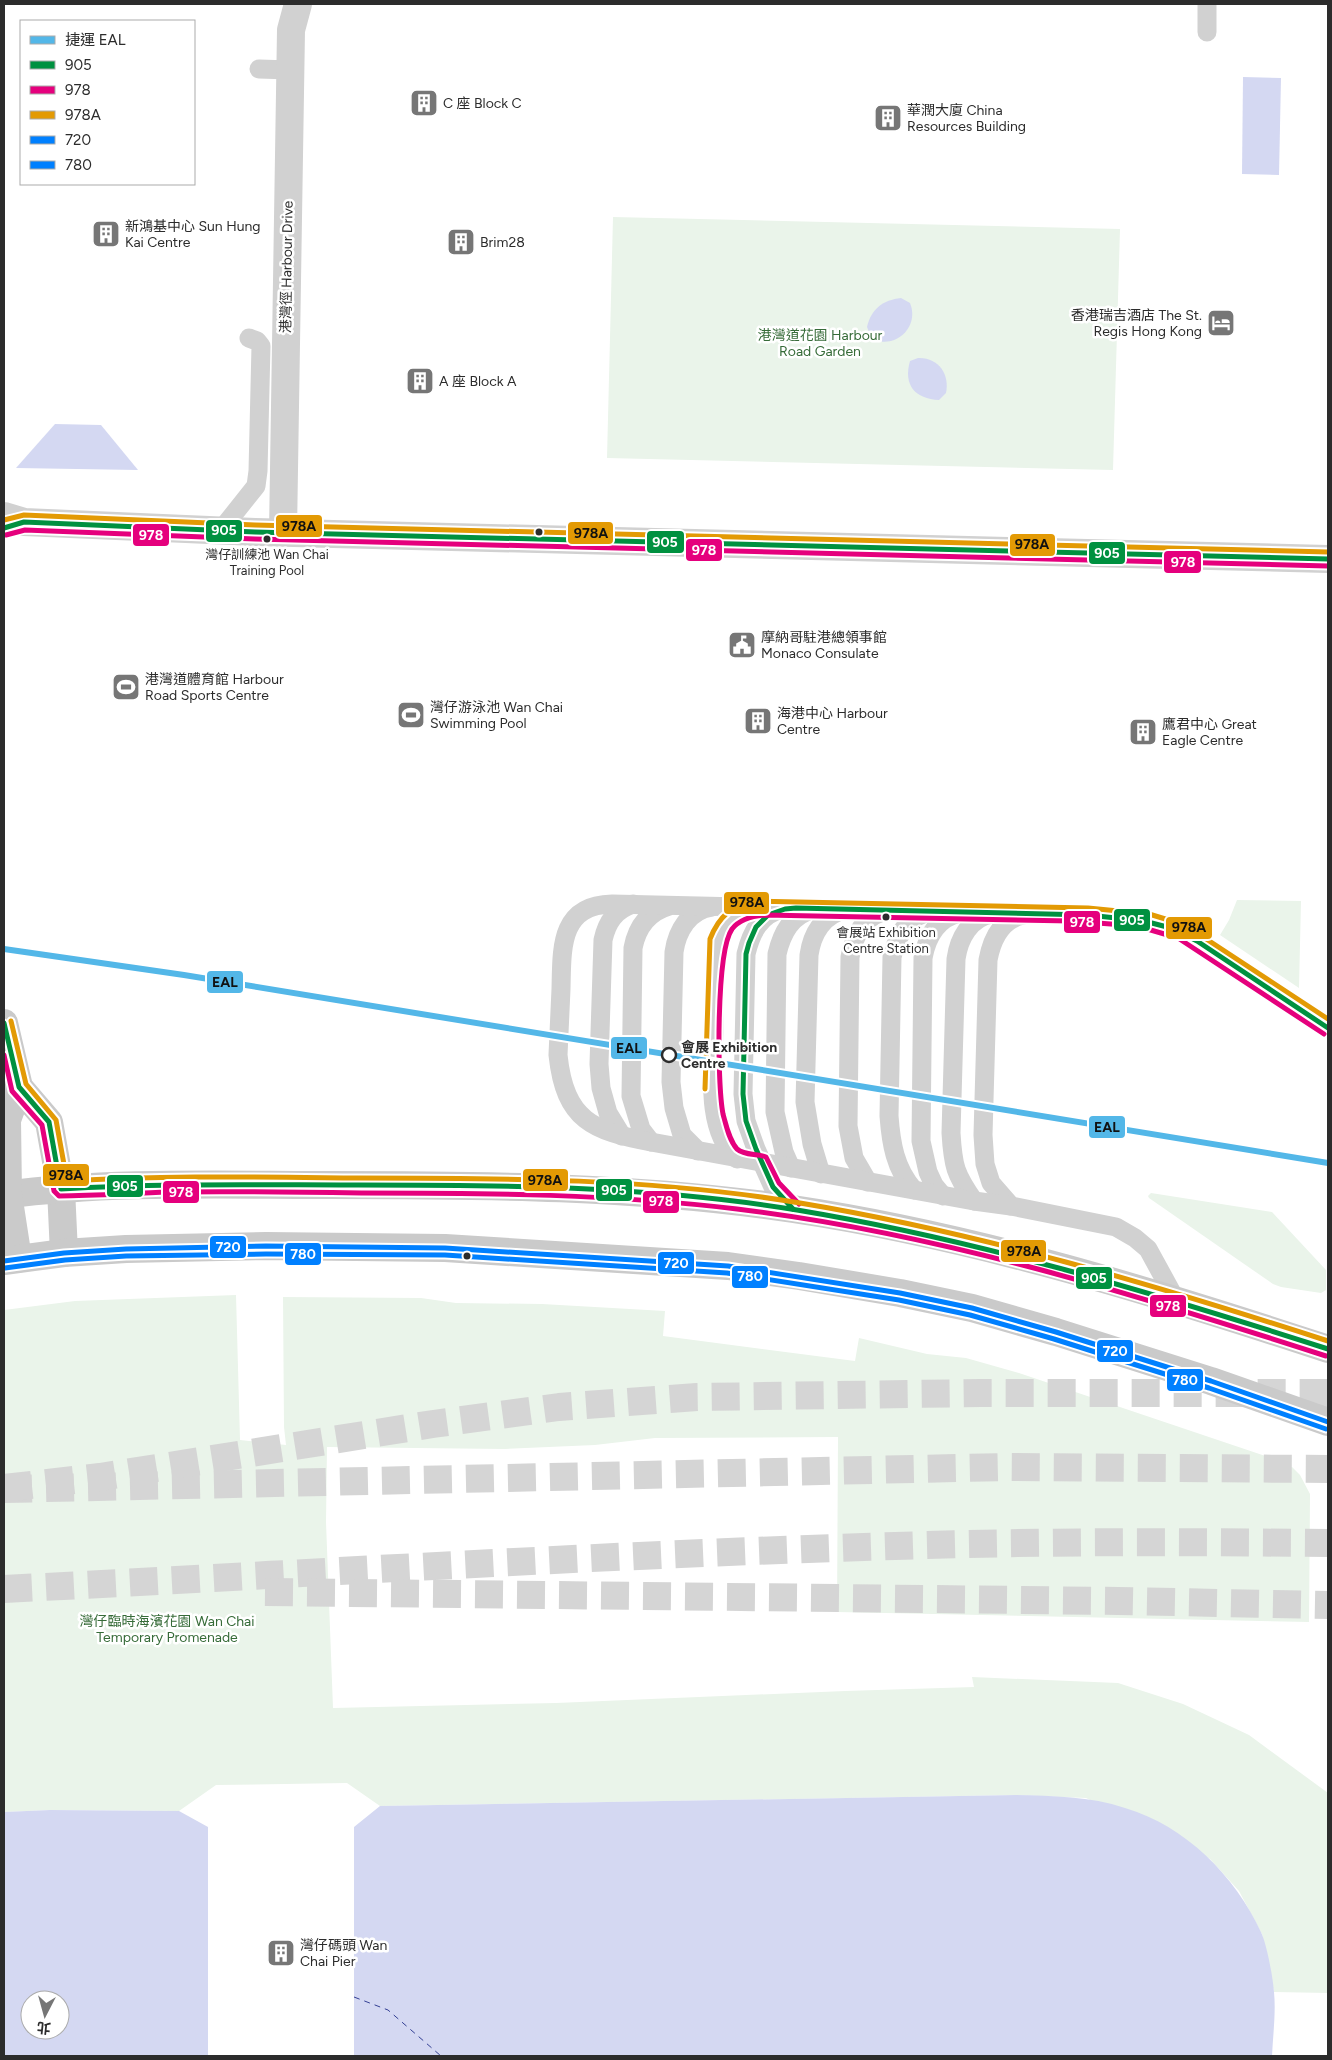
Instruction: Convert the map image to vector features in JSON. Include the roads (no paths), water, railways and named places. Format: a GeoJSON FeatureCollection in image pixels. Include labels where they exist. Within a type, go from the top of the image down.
{"type":"FeatureCollection","features":[{"type":"Feature","properties":{"kind":"main road"},"geometry":{"type":"LineString","coordinates":[[4,1023],[19,1087],[49,1122],[61,1189],[64,1253]]}},
{"type":"Feature","properties":{"kind":"main road"},"geometry":{"type":"LineString","coordinates":[[19,1087],[7,1120],[6,1194],[11,1260],[64,1253],[126,1249],[266,1246],[402,1247],[548,1254],[728,1266],[900,1293],[972,1308],[1066,1335],[1211,1381],[1328,1422]]}},
{"type":"Feature","properties":{"kind":"main road"},"geometry":{"type":"LineString","coordinates":[[6,1194],[130,1185],[505,1185],[676,1195],[793,1209],[976,1245],[1031,1259],[1177,1302],[1328,1349]]}},
{"type":"Feature","properties":{"kind":"street","name":"港灣徑 Harbour Drive"},"geometry":{"type":"LineString","coordinates":[[283,532],[290,30],[298,4]]}},
{"type":"Feature","properties":{"kind":"street"},"geometry":{"type":"LineString","coordinates":[[10,522],[283,532],[1328,559]]}},
{"type":"Feature","properties":{"kind":"lane"},"geometry":{"type":"LineString","coordinates":[[1207,4],[1207,32]]}},
{"type":"Feature","properties":{"kind":"lane"},"geometry":{"type":"LineString","coordinates":[[259,69],[290,70]]}},
{"type":"Feature","properties":{"kind":"lane"},"geometry":{"type":"LineString","coordinates":[[221,530],[256,486],[261,346],[251,337],[286,338]]}},
{"type":"Feature","properties":{"kind":"lane"},"geometry":{"type":"LineString","coordinates":[[622,1136],[608,1113],[601,1088],[599,1064],[603,940],[605,931],[612,918],[621,908],[635,904]]}},
{"type":"Feature","properties":{"kind":"lane"},"geometry":{"type":"LineString","coordinates":[[1177,1302],[1148,1249],[1135,1238],[1116,1228],[1010,1206],[974,1202],[698,1152],[622,1136],[593,1126],[583,1118],[570,1101],[562,1082],[558,1055],[562,950],[568,928],[574,918],[582,911],[596,905],[635,904],[1038,913],[1133,918],[1165,925],[1197,940],[1328,1028]]}},
{"type":"Feature","properties":{"kind":"lane"},"geometry":{"type":"LineString","coordinates":[[651,1142],[641,1129],[631,1096],[633,948],[636,934],[644,921],[658,910],[674,905]]}},
{"type":"Feature","properties":{"kind":"lane"},"geometry":{"type":"LineString","coordinates":[[698,1152],[682,1135],[674,1108],[671,1082],[674,952],[680,930],[689,919],[700,910],[708,907],[724,906]]}},
{"type":"Feature","properties":{"kind":"lane"},"geometry":{"type":"LineString","coordinates":[[737,1159],[726,1146],[720,1133],[713,1100],[716,954],[721,931],[730,919],[748,908],[765,907]]}},
{"type":"Feature","properties":{"kind":"lane"},"geometry":{"type":"LineString","coordinates":[[793,1209],[773,1187],[761,1163],[746,1121],[743,1094],[746,954],[753,932],[766,916],[777,910],[796,908]]}},
{"type":"Feature","properties":{"kind":"lane"},"geometry":{"type":"LineString","coordinates":[[791,1168],[782,1145],[775,1112],[777,954],[784,932],[792,921],[806,912],[827,909]]}},
{"type":"Feature","properties":{"kind":"lane"},"geometry":{"type":"LineString","coordinates":[[822,1174],[813,1151],[805,1102],[809,955],[815,934],[828,918],[843,911],[859,909]]}},
{"type":"Feature","properties":{"kind":"lane"},"geometry":{"type":"LineString","coordinates":[[868,1182],[854,1158],[848,1126],[850,956],[856,934],[870,918],[884,912],[900,910]]}},
{"type":"Feature","properties":{"kind":"lane"},"geometry":{"type":"LineString","coordinates":[[914,1190],[904,1180],[898,1167],[890,1135],[892,958],[899,935],[912,919],[926,913],[942,911]]}},
{"type":"Feature","properties":{"kind":"lane"},"geometry":{"type":"LineString","coordinates":[[943,1196],[934,1185],[928,1172],[921,1141],[923,958],[929,936],[938,924],[950,916],[973,912]]}},
{"type":"Feature","properties":{"kind":"lane"},"geometry":{"type":"LineString","coordinates":[[974,1202],[959,1179],[953,1161],[950,1132],[956,959],[962,937],[970,925],[989,914],[1006,913]]}},
{"type":"Feature","properties":{"kind":"lane"},"geometry":{"type":"LineString","coordinates":[[1010,1206],[991,1183],[985,1164],[983,1135],[988,960],[994,938],[1007,922],[1021,915],[1038,913]]}},
{"type":"Feature","properties":{"kind":"water"},"geometry":{"type":"Polygon","coordinates":[[[1243,77],[1281,78],[1279,175],[1242,174],[1243,77]]]}},
{"type":"Feature","properties":{"kind":"water"},"geometry":{"type":"Polygon","coordinates":[[[901,298],[910,303],[912,320],[908,328],[897,339],[881,342],[872,339],[867,327],[871,315],[883,303],[901,298]]]}},
{"type":"Feature","properties":{"kind":"water"},"geometry":{"type":"Polygon","coordinates":[[[918,358],[931,360],[944,373],[947,386],[946,393],[939,400],[917,394],[910,384],[908,370],[910,361],[918,358]]]}},
{"type":"Feature","properties":{"kind":"water"},"geometry":{"type":"Polygon","coordinates":[[[55,424],[101,425],[138,470],[16,468],[55,424]]]}},
{"type":"Feature","properties":{"kind":"water"},"geometry":{"type":"Polygon","coordinates":[[[1016,1795],[1058,1796],[1098,1801],[1147,1816],[1188,1840],[1223,1873],[1250,1911],[1263,1938],[1274,1992],[1275,2016],[1272,2056],[354,2056],[354,1827],[380,1806],[1016,1795]]]}},
{"type":"Feature","properties":{"kind":"water"},"geometry":{"type":"Polygon","coordinates":[[[50,1810],[179,1811],[208,1827],[208,2056],[4,2056],[4,1812],[50,1810]]]}},
{"type":"Feature","properties":{"kind":"tunnel"},"geometry":{"type":"LineString","coordinates":[[4,1488],[100,1477],[433,1424],[559,1407],[697,1397],[981,1393],[1328,1393]]}},
{"type":"Feature","properties":{"kind":"tunnel"},"geometry":{"type":"LineString","coordinates":[[4,1489],[1005,1467],[1328,1469]]}},
{"type":"Feature","properties":{"kind":"tunnel"},"geometry":{"type":"LineString","coordinates":[[4,1589],[561,1560],[949,1544],[1328,1543]]}},
{"type":"Feature","properties":{"kind":"tunnel"},"geometry":{"type":"LineString","coordinates":[[265,1592],[1328,1605]]}},
{"type":"Feature","properties":{"kind":"metro line","name":"EAL"},"geometry":{"type":"LineString","coordinates":[[4,949],[184,975],[1328,1163]]}},
{"type":"Feature","properties":{"kind":"place","name":"C 座 Block C"},"geometry":{"type":"Point","coordinates":[424,103]}},
{"type":"Feature","properties":{"kind":"place","name":"華潤大廈 China Resources Building"},"geometry":{"type":"Point","coordinates":[888,118]}},
{"type":"Feature","properties":{"kind":"place","name":"新鴻基中心 Sun Hung Kai Centre"},"geometry":{"type":"Point","coordinates":[106,234]}},
{"type":"Feature","properties":{"kind":"place","name":"Brim28"},"geometry":{"type":"Point","coordinates":[461,242]}},
{"type":"Feature","properties":{"kind":"place","name":"香港瑞吉酒店 The St. Regis Hong Kong"},"geometry":{"type":"Point","coordinates":[1221,323]}},
{"type":"Feature","properties":{"kind":"place","name":"A 座 Block A"},"geometry":{"type":"Point","coordinates":[420,381]}},
{"type":"Feature","properties":{"kind":"place","name":"灣仔訓練池 Wan Chai Training Pool"},"geometry":{"type":"Point","coordinates":[267,539]}},
{"type":"Feature","properties":{"kind":"place","name":"摩納哥駐港總領事館 Monaco Consulate"},"geometry":{"type":"Point","coordinates":[742,645]}},
{"type":"Feature","properties":{"kind":"place","name":"港灣道體育館 Harbour Road Sports Centre"},"geometry":{"type":"Point","coordinates":[126,687]}},
{"type":"Feature","properties":{"kind":"place","name":"灣仔游泳池 Wan Chai Swimming Pool"},"geometry":{"type":"Point","coordinates":[411,715]}},
{"type":"Feature","properties":{"kind":"place","name":"海港中心 Harbour Centre"},"geometry":{"type":"Point","coordinates":[758,721]}},
{"type":"Feature","properties":{"kind":"place","name":"鷹君中心 Great Eagle Centre"},"geometry":{"type":"Point","coordinates":[1143,732]}},
{"type":"Feature","properties":{"kind":"place","name":"會展站 Exhibition Centre Station"},"geometry":{"type":"Point","coordinates":[886,917]}},
{"type":"Feature","properties":{"kind":"place","name":"會展 Exhibition Centre"},"geometry":{"type":"Point","coordinates":[669,1055]}},
{"type":"Feature","properties":{"kind":"place","name":"灣仔碼頭 Wan Chai Pier"},"geometry":{"type":"Point","coordinates":[281,1953]}},
{"type":"Feature","properties":{"kind":"park label","name":"港灣道花園 Harbour Road Garden"},"geometry":{"type":"Point","coordinates":[820,344]}},
{"type":"Feature","properties":{"kind":"park label","name":"灣仔臨時海濱花園 Wan Chai Temporary Promenade"},"geometry":{"type":"Point","coordinates":[167,1629]}}]}
